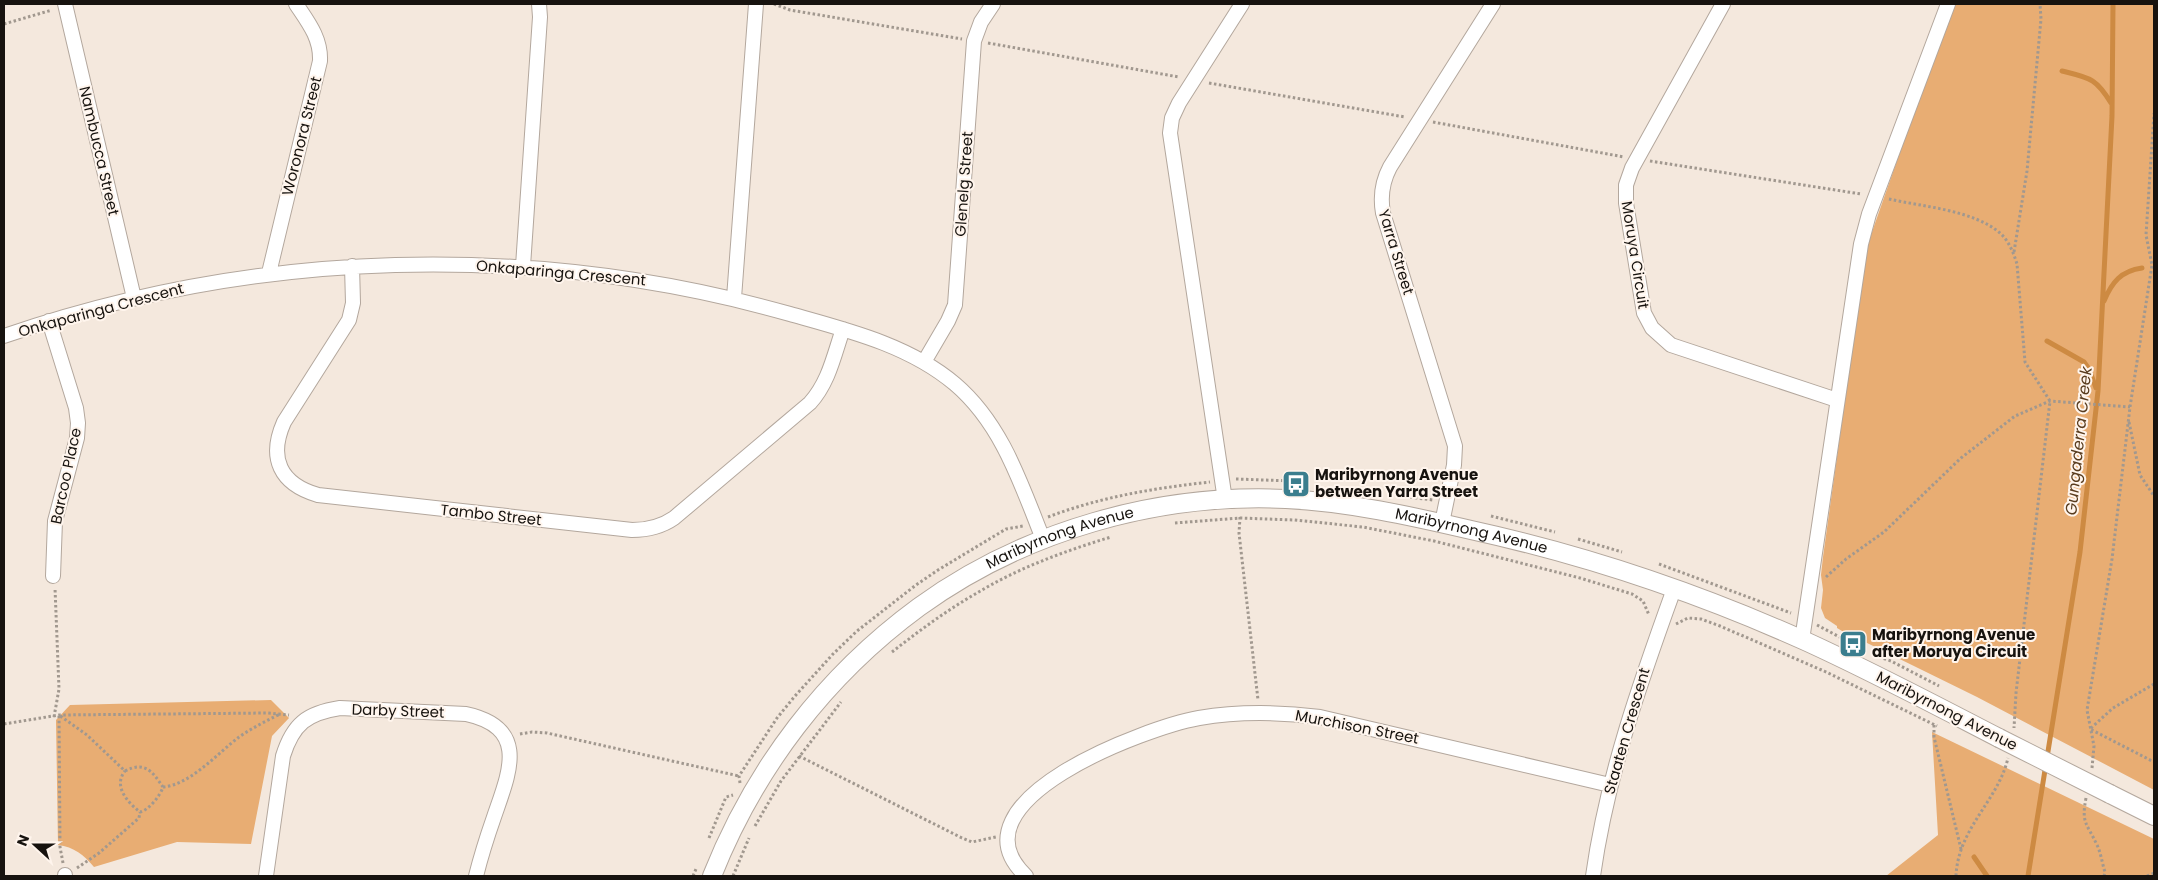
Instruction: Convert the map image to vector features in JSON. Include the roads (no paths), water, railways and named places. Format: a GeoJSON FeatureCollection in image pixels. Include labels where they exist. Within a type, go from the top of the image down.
{"type":"FeatureCollection","features":[{"type":"Feature","properties":{"kind":"street","name":"Woronora Street"},"geometry":{"type":"LineString","coordinates":[[269,274],[321,51],[316,34],[296,4]]}},
{"type":"Feature","properties":{"kind":"street"},"geometry":{"type":"LineString","coordinates":[[523,266],[540,17],[539,4]]}},
{"type":"Feature","properties":{"kind":"street"},"geometry":{"type":"LineString","coordinates":[[734,298],[756,4]]}},
{"type":"Feature","properties":{"kind":"street","name":"Glenelg Street"},"geometry":{"type":"LineString","coordinates":[[924,362],[955,305],[974,41],[981,22],[993,4]]}},
{"type":"Feature","properties":{"kind":"street"},"geometry":{"type":"LineString","coordinates":[[1225,500],[1170,133],[1175,110],[1242,4]]}},
{"type":"Feature","properties":{"kind":"street","name":"Yarra Street"},"geometry":{"type":"LineString","coordinates":[[1442,523],[1456,456],[1453,437],[1381,203],[1381,194],[1385,176],[1493,4]]}},
{"type":"Feature","properties":{"kind":"street","name":"Moruya Circuit"},"geometry":{"type":"LineString","coordinates":[[1723,4],[1637,160],[1626,185],[1626,203],[1642,304],[1652,328],[1664,340],[1679,348],[1837,400]]}},
{"type":"Feature","properties":{"kind":"street"},"geometry":{"type":"LineString","coordinates":[[1802,640],[1813,620],[1837,400],[1861,244],[1876,196],[1948,4]]}},
{"type":"Feature","properties":{"kind":"street","name":"Nambucca Street"},"geometry":{"type":"LineString","coordinates":[[65,5],[134,298]]}},
{"type":"Feature","properties":{"kind":"street","name":"Onkaparinga Crescent"},"geometry":{"type":"LineString","coordinates":[[4,336],[49,321],[178,288],[269,274],[352,266],[437,263],[523,266],[617,276],[734,298],[843,329],[890,346],[924,362],[960,389],[990,422],[1008,452],[1044,539]]}},
{"type":"Feature","properties":{"kind":"street","name":"Tambo Street"},"geometry":{"type":"LineString","coordinates":[[352,266],[353,303],[349,320],[284,422],[278,437],[276,453],[285,475],[303,490],[318,495],[632,530],[650,530],[674,518],[810,403],[820,392],[827,379],[843,329]]}},
{"type":"Feature","properties":{"kind":"street","name":"Barcoo Place"},"geometry":{"type":"LineString","coordinates":[[49,321],[76,408],[78,423],[77,438],[54,521],[54,576]]}},
{"type":"Feature","properties":{"kind":"street","name":"Maribyrnong Avenue"},"geometry":{"type":"LineString","coordinates":[[712,876],[735,824],[767,767],[806,713],[845,670],[881,637],[934,597],[983,567],[1044,539],[1102,520],[1132,512],[1178,504],[1243,499],[1317,502],[1442,523],[1545,548],[1674,588],[1802,640],[2006,734],[2110,794],[2154,816]]}},
{"type":"Feature","properties":{"kind":"street","name":"Staaten Crescent"},"geometry":{"type":"LineString","coordinates":[[1593,876],[1610,785],[1630,713],[1674,588]]}},
{"type":"Feature","properties":{"kind":"street","name":"Darby Street"},"geometry":{"type":"LineString","coordinates":[[266,876],[283,756],[288,739],[299,724],[322,711],[340,708],[466,714],[489,721],[506,739],[511,755],[510,771],[485,841],[476,876]]}},
{"type":"Feature","properties":{"kind":"street","name":"Murchison Street"},"geometry":{"type":"LineString","coordinates":[[1026,876],[1019,870],[1011,855],[1008,840],[1011,824],[1024,804],[1063,773],[1105,749],[1150,730],[1222,714],[1296,714],[1344,722],[1610,785]]}},
{"type":"Feature","properties":{"kind":"waterway","name":"Gungaderra Creek"},"geometry":{"type":"LineString","coordinates":[[2028,876],[2080,552],[2098,391],[2112,116],[2113,4]]}},
{"type":"Feature","properties":{"kind":"waterway"},"geometry":{"type":"LineString","coordinates":[[2062,71],[2091,80],[2101,88],[2111,103]]}},
{"type":"Feature","properties":{"kind":"waterway"},"geometry":{"type":"LineString","coordinates":[[2104,301],[2110,288],[2118,278],[2128,272],[2142,268]]}},
{"type":"Feature","properties":{"kind":"waterway"},"geometry":{"type":"LineString","coordinates":[[2047,341],[2084,362],[2089,369],[2096,388]]}},
{"type":"Feature","properties":{"kind":"waterway"},"geometry":{"type":"LineString","coordinates":[[1974,857],[1987,876]]}},
{"type":"Feature","properties":{"kind":"place","name":"Maribyrnong Avenue between Yarra Street"},"geometry":{"type":"Point","coordinates":[1296,484]}},
{"type":"Feature","properties":{"kind":"place","name":"Maribyrnong Avenue after Moruya Circuit"},"geometry":{"type":"Point","coordinates":[1853,644]}}]}
